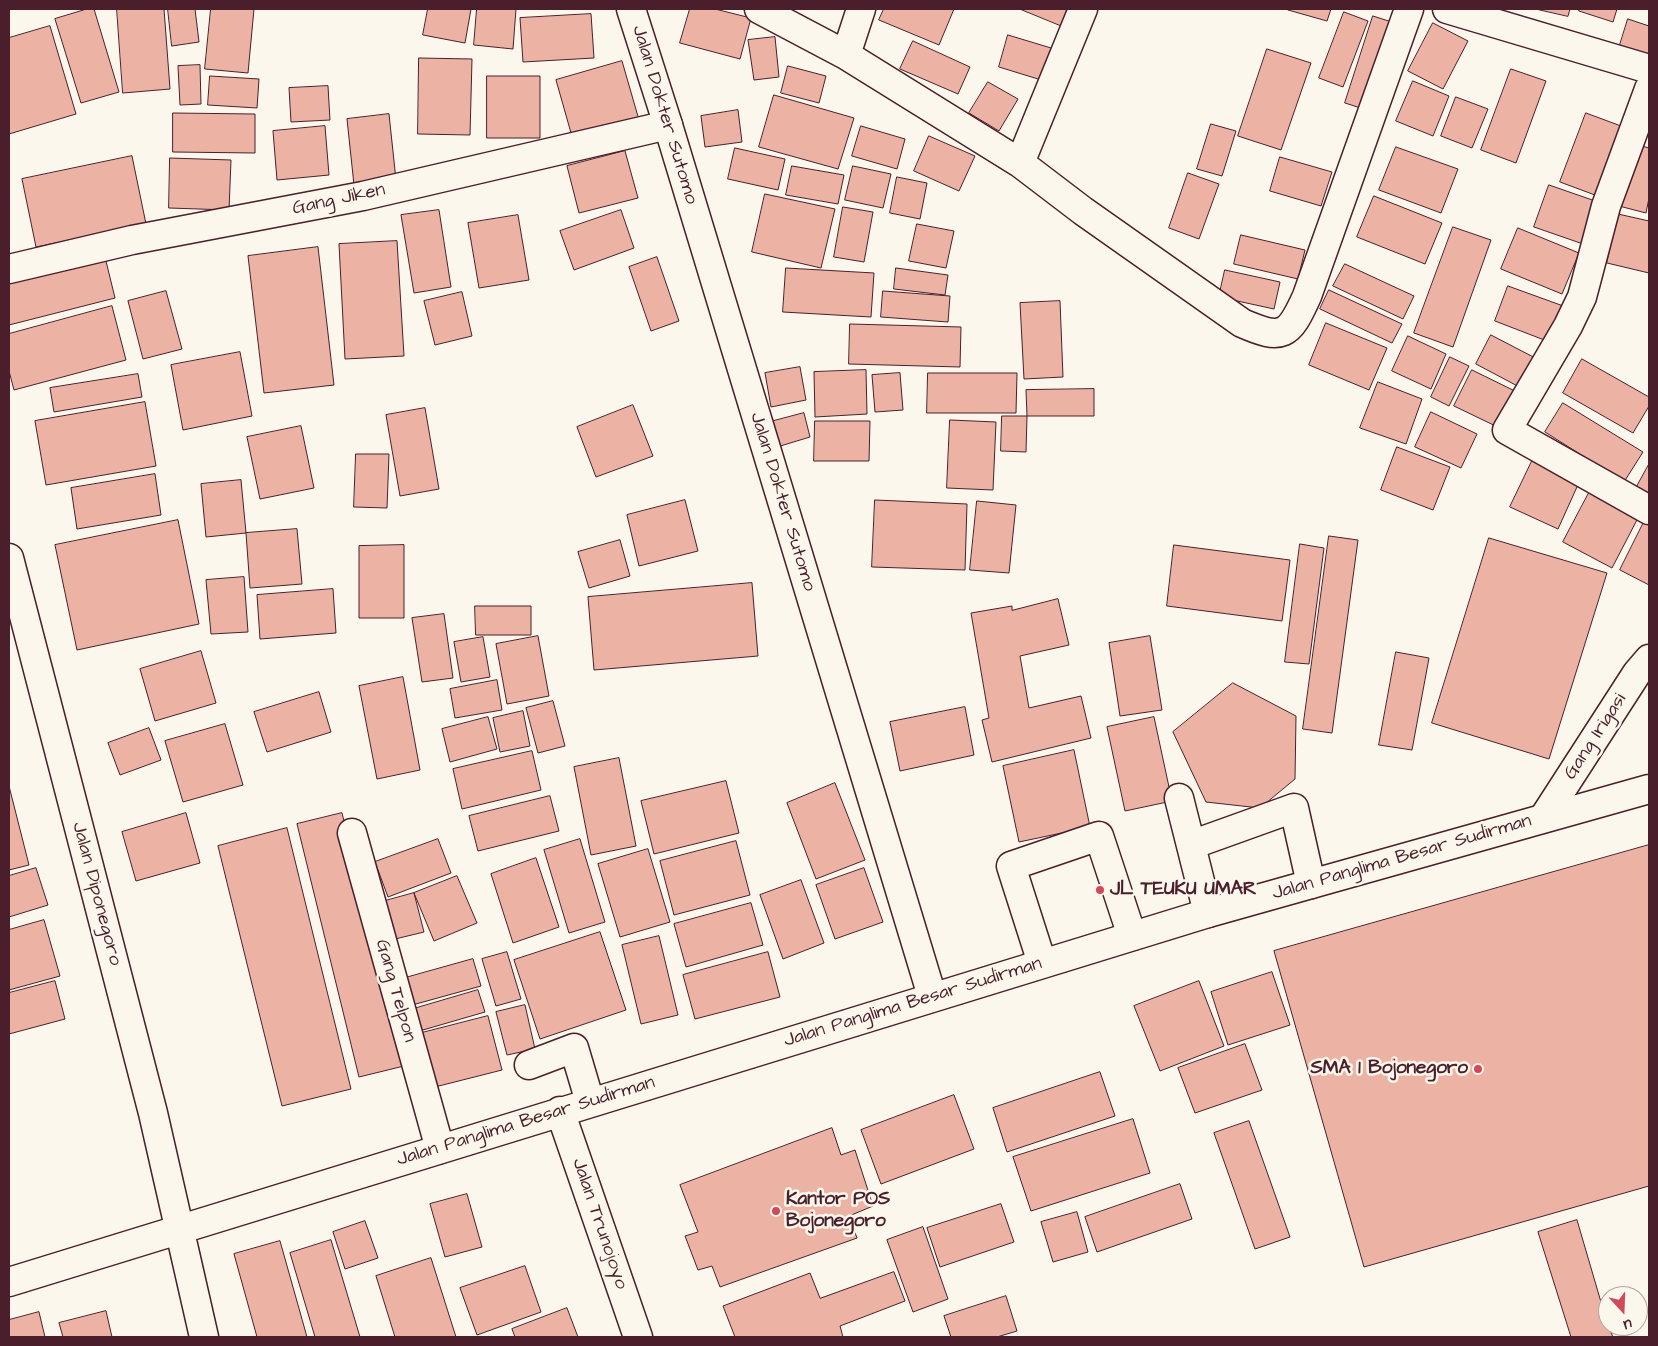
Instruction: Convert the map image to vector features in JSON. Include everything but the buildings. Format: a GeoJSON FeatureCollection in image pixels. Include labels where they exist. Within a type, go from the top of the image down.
{"type":"FeatureCollection","features":[{"type":"Feature","properties":{"kind":"main road","name":"Jalan Dokter Sutomo"},"geometry":{"type":"LineString","coordinates":[[630,9],[668,125],[932,996]]}},
{"type":"Feature","properties":{"kind":"main road"},"geometry":{"type":"LineString","coordinates":[[758,9],[846,55],[1020,163],[1090,216],[1242,323],[1276,335],[1285,332],[1299,314],[1307,296],[1409,9]]}},
{"type":"Feature","properties":{"kind":"main road"},"geometry":{"type":"LineString","coordinates":[[846,55],[862,9]]}},
{"type":"Feature","properties":{"kind":"main road"},"geometry":{"type":"LineString","coordinates":[[1020,163],[1083,9]]}},
{"type":"Feature","properties":{"kind":"main road"},"geometry":{"type":"LineString","coordinates":[[1447,9],[1649,69]]}},
{"type":"Feature","properties":{"kind":"main road"},"geometry":{"type":"LineString","coordinates":[[1649,89],[1606,206],[1582,297],[1568,326],[1507,430],[1649,510]]}},
{"type":"Feature","properties":{"kind":"main road","name":"Gang Jiken"},"geometry":{"type":"LineString","coordinates":[[9,269],[132,240],[363,196],[668,125]]}},
{"type":"Feature","properties":{"kind":"main road","name":"Jalan Diponegoro"},"geometry":{"type":"LineString","coordinates":[[9,558],[153,1113],[204,1337]]}},
{"type":"Feature","properties":{"kind":"main road","name":"Gang Irigasi"},"geometry":{"type":"LineString","coordinates":[[1544,817],[1637,673],[1649,659]]}},
{"type":"Feature","properties":{"kind":"main road","name":"Jalan Panglima Besar Sudirman"},"geometry":{"type":"LineString","coordinates":[[9,1282],[180,1231],[932,996],[1208,913],[1649,789]]}},
{"type":"Feature","properties":{"kind":"main road"},"geometry":{"type":"LineString","coordinates":[[1179,798],[1208,913]]}},
{"type":"Feature","properties":{"kind":"main road"},"geometry":{"type":"LineString","coordinates":[[1191,845],[1294,808],[1311,884]]}},
{"type":"Feature","properties":{"kind":"main road","name":"Gang Telpon"},"geometry":{"type":"LineString","coordinates":[[352,833],[440,1149]]}},
{"type":"Feature","properties":{"kind":"main road"},"geometry":{"type":"LineString","coordinates":[[1042,963],[1011,866],[1099,836],[1132,936]]}},
{"type":"Feature","properties":{"kind":"main road"},"geometry":{"type":"LineString","coordinates":[[529,1065],[574,1048],[590,1102]]}},
{"type":"Feature","properties":{"kind":"main road","name":"Jalan Trunojoyo"},"geometry":{"type":"LineString","coordinates":[[560,1111],[638,1337]]}},
{"type":"Feature","properties":{"kind":"place","name":"JL TEUKU UMAR"},"geometry":{"type":"Point","coordinates":[1100,890]}},
{"type":"Feature","properties":{"kind":"place","name":"SMA 1 Bojonegoro"},"geometry":{"type":"Point","coordinates":[1478,1069]}},
{"type":"Feature","properties":{"kind":"place","name":"Kantor POS Bojonegoro"},"geometry":{"type":"Point","coordinates":[776,1211]}}]}
